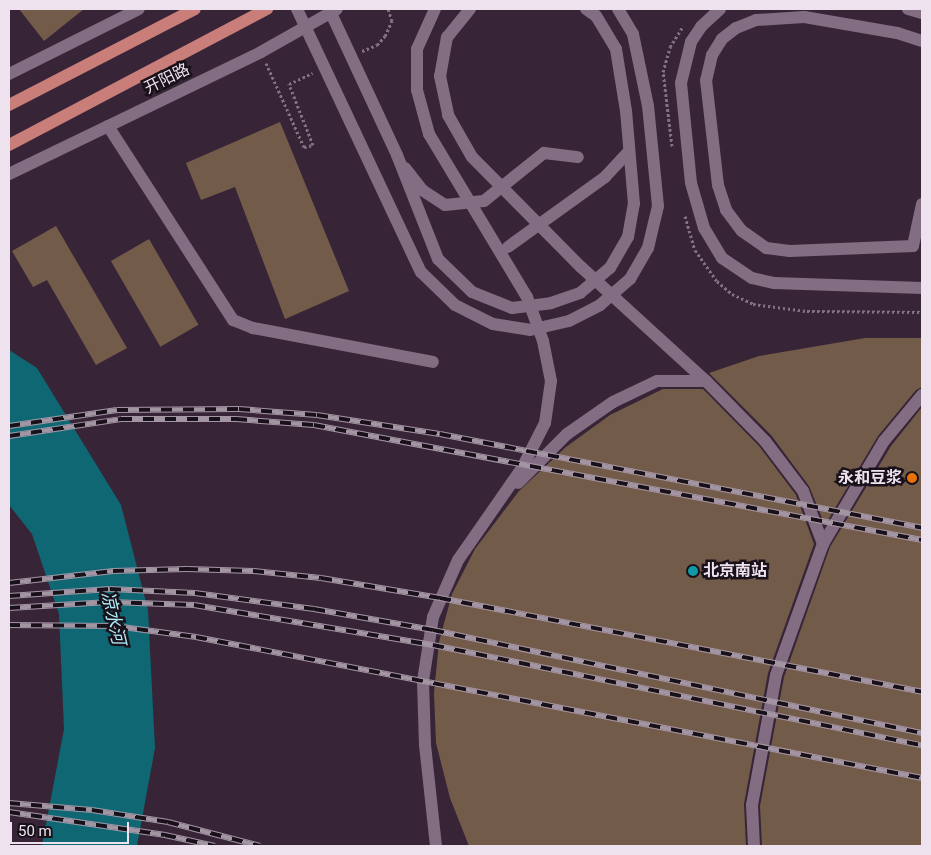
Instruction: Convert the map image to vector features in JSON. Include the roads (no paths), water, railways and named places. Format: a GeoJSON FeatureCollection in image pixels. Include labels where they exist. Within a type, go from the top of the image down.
{"type":"FeatureCollection","features":[{"type":"Feature","properties":{"kind":"main road"},"geometry":{"type":"LineString","coordinates":[[9,105],[195,9]]}},
{"type":"Feature","properties":{"kind":"main road","name":"开阳路"},"geometry":{"type":"LineString","coordinates":[[9,145],[267,9]]}},
{"type":"Feature","properties":{"kind":"street"},"geometry":{"type":"LineString","coordinates":[[9,74],[139,9]]}},
{"type":"Feature","properties":{"kind":"street"},"geometry":{"type":"LineString","coordinates":[[297,9],[421,272],[455,306],[493,324],[530,330],[568,321],[600,305],[630,279],[648,248],[658,206],[648,106],[633,34],[618,9]]}},
{"type":"Feature","properties":{"kind":"street"},"geometry":{"type":"LineString","coordinates":[[435,9],[417,49],[417,90],[429,134],[527,297],[543,341],[551,380],[545,422],[522,468],[458,560],[433,617],[423,681],[425,745],[436,846]]}},
{"type":"Feature","properties":{"kind":"street"},"geometry":{"type":"LineString","coordinates":[[470,9],[447,37],[440,76],[448,115],[472,157],[581,267],[706,381],[766,441],[803,491],[822,544]]}},
{"type":"Feature","properties":{"kind":"street"},"geometry":{"type":"LineString","coordinates":[[333,10],[438,259],[472,292],[512,308],[551,303],[580,293],[610,268],[628,238],[632,212],[629,151],[626,111],[616,49],[596,16],[586,9]]}},
{"type":"Feature","properties":{"kind":"street"},"geometry":{"type":"LineString","coordinates":[[720,9],[701,27],[692,42],[681,83],[691,183],[704,228],[722,258],[752,278],[774,283],[922,288]]}},
{"type":"Feature","properties":{"kind":"street"},"geometry":{"type":"LineString","coordinates":[[908,9],[922,13]]}},
{"type":"Feature","properties":{"kind":"street","name":"开阳路"},"geometry":{"type":"LineString","coordinates":[[9,174],[261,52],[333,10]]}},
{"type":"Feature","properties":{"kind":"street"},"geometry":{"type":"LineString","coordinates":[[922,41],[897,33],[822,20],[776,16],[736,28],[722,39],[712,54],[706,80],[718,186],[726,210],[742,231],[766,248],[790,251],[913,246],[922,204]]}},
{"type":"Feature","properties":{"kind":"street"},"geometry":{"type":"LineString","coordinates":[[108,126],[233,320],[252,328],[433,362]]}},
{"type":"Feature","properties":{"kind":"street"},"geometry":{"type":"LineString","coordinates":[[508,247],[605,177],[629,151]]}},
{"type":"Feature","properties":{"kind":"street"},"geometry":{"type":"LineString","coordinates":[[396,156],[422,190],[445,205],[484,201],[544,153],[578,157]]}},
{"type":"Feature","properties":{"kind":"street"},"geometry":{"type":"LineString","coordinates":[[495,507],[567,434],[613,402],[658,381],[706,381]]}},
{"type":"Feature","properties":{"kind":"street"},"geometry":{"type":"LineString","coordinates":[[754,846],[752,805],[776,675],[822,544],[884,442],[922,395]]}},
{"type":"Feature","properties":{"kind":"street"},"geometry":{"type":"LineString","coordinates":[[433,822],[444,846]]}},
{"type":"Feature","properties":{"kind":"water","name":"凉水河"},"geometry":{"type":"Polygon","coordinates":[[[9,350],[37,368],[121,505],[148,610],[155,748],[137,846],[42,846],[64,729],[59,614],[32,534],[9,505],[9,350]]]}},
{"type":"Feature","properties":{"kind":"railway"},"geometry":{"type":"LineString","coordinates":[[9,426],[117,410],[239,409],[317,415],[440,434],[922,528]]}},
{"type":"Feature","properties":{"kind":"railway"},"geometry":{"type":"LineString","coordinates":[[9,436],[121,419],[236,419],[314,425],[922,540]]}},
{"type":"Feature","properties":{"kind":"railway"},"geometry":{"type":"LineString","coordinates":[[9,583],[113,571],[187,569],[253,571],[321,578],[440,598],[922,692]]}},
{"type":"Feature","properties":{"kind":"railway"},"geometry":{"type":"LineString","coordinates":[[9,596],[110,589],[195,593],[314,609],[433,630],[922,733]]}},
{"type":"Feature","properties":{"kind":"railway"},"geometry":{"type":"LineString","coordinates":[[9,608],[109,602],[194,605],[433,645],[922,745]]}},
{"type":"Feature","properties":{"kind":"railway"},"geometry":{"type":"LineString","coordinates":[[9,625],[115,626],[196,637],[922,778]]}},
{"type":"Feature","properties":{"kind":"railway"},"geometry":{"type":"LineString","coordinates":[[9,803],[92,810],[168,822],[260,846]]}},
{"type":"Feature","properties":{"kind":"railway"},"geometry":{"type":"LineString","coordinates":[[9,812],[165,835],[215,846]]}},
{"type":"Feature","properties":{"kind":"place","name":"永和豆浆"},"geometry":{"type":"Point","coordinates":[912,478]}},
{"type":"Feature","properties":{"kind":"place","name":"北京南站"},"geometry":{"type":"Point","coordinates":[693,571]}}]}
